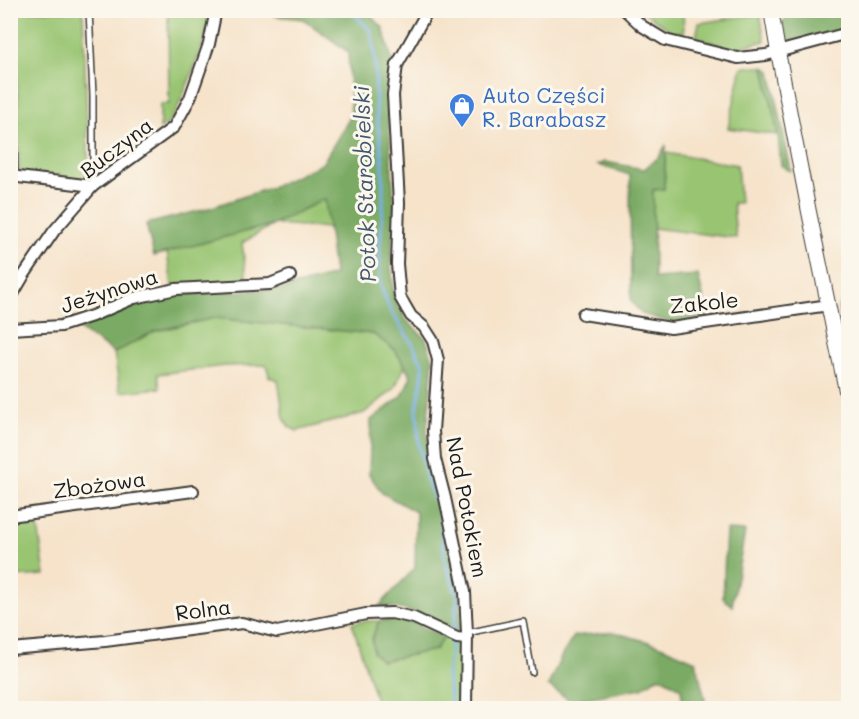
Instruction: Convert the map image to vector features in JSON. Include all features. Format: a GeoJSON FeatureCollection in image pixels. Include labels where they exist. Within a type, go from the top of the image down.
{"type":"FeatureCollection","features":[{"type":"Feature","properties":{"kind":"street","name":"Buczyna"},"geometry":{"type":"LineString","coordinates":[[12,294],[54,231],[93,186],[174,127],[190,98],[208,44],[216,10]]}},
{"type":"Feature","properties":{"kind":"street","name":"Nad Potokiem"},"geometry":{"type":"LineString","coordinates":[[429,10],[397,65],[394,79],[399,203],[397,264],[400,297],[411,316],[424,327],[433,341],[438,360],[433,431],[435,459],[465,592],[459,636],[466,708]]}},
{"type":"Feature","properties":{"kind":"street"},"geometry":{"type":"LineString","coordinates":[[625,10],[642,26],[665,40],[738,58],[766,56],[849,33]]}},
{"type":"Feature","properties":{"kind":"street"},"geometry":{"type":"LineString","coordinates":[[771,10],[828,305],[849,400]]}},
{"type":"Feature","properties":{"kind":"street"},"geometry":{"type":"LineString","coordinates":[[13,176],[93,186]]}},
{"type":"Feature","properties":{"kind":"street","name":"Jeżynowa"},"geometry":{"type":"LineString","coordinates":[[10,329],[62,326],[134,298],[176,289],[270,284],[290,276]]}},
{"type":"Feature","properties":{"kind":"street","name":"Zakole"},"geometry":{"type":"LineString","coordinates":[[583,314],[671,328],[828,305]]}},
{"type":"Feature","properties":{"kind":"street"},"geometry":{"type":"LineString","coordinates":[[833,327],[849,339]]}},
{"type":"Feature","properties":{"kind":"street","name":"Zbożowa"},"geometry":{"type":"LineString","coordinates":[[10,516],[193,491]]}},
{"type":"Feature","properties":{"kind":"street","name":"Rolna"},"geometry":{"type":"LineString","coordinates":[[10,649],[105,642],[242,623],[276,632],[366,614],[392,613],[414,618],[459,636]]}},
{"type":"Feature","properties":{"kind":"lane"},"geometry":{"type":"LineString","coordinates":[[11,10],[13,176]]}},
{"type":"Feature","properties":{"kind":"lane"},"geometry":{"type":"LineString","coordinates":[[89,10],[93,95],[93,186]]}},
{"type":"Feature","properties":{"kind":"lane"},"geometry":{"type":"LineString","coordinates":[[459,636],[523,621],[532,672]]}},
{"type":"Feature","properties":{"kind":"green space"},"geometry":{"type":"Polygon","coordinates":[[[16,11],[83,11],[89,180],[19,171],[16,11]]]}},
{"type":"Feature","properties":{"kind":"green space"},"geometry":{"type":"Polygon","coordinates":[[[168,11],[210,11],[204,41],[191,76],[169,123],[160,129],[160,104],[169,104],[168,11]]]}},
{"type":"Feature","properties":{"kind":"green space"},"geometry":{"type":"Polygon","coordinates":[[[269,11],[367,11],[383,28],[393,63],[388,75],[387,95],[394,203],[391,265],[394,297],[406,320],[426,339],[433,360],[427,431],[430,462],[441,500],[461,597],[461,633],[411,612],[379,606],[415,568],[416,512],[382,493],[369,474],[371,420],[402,396],[411,376],[395,350],[373,334],[215,318],[155,331],[114,353],[78,328],[137,305],[189,294],[282,289],[334,275],[325,199],[274,224],[154,256],[146,224],[206,209],[272,187],[322,164],[351,116],[348,52],[303,19],[275,16],[269,11]]]}},
{"type":"Feature","properties":{"kind":"green space"},"geometry":{"type":"Polygon","coordinates":[[[643,11],[683,11],[684,32],[672,32],[643,11]]]}},
{"type":"Feature","properties":{"kind":"green space"},"geometry":{"type":"Polygon","coordinates":[[[794,11],[848,11],[848,32],[787,45],[782,43],[779,26],[794,11]]]}},
{"type":"Feature","properties":{"kind":"green space"},"geometry":{"type":"Polygon","coordinates":[[[760,14],[765,41],[733,49],[696,37],[699,23],[760,14]]]}},
{"type":"Feature","properties":{"kind":"green space"},"geometry":{"type":"Polygon","coordinates":[[[742,67],[764,67],[778,135],[728,128],[742,67]]]}},
{"type":"Feature","properties":{"kind":"green space"},"geometry":{"type":"Polygon","coordinates":[[[764,67],[771,71],[791,171],[781,165],[778,135],[764,67]]]}},
{"type":"Feature","properties":{"kind":"green space"},"geometry":{"type":"Polygon","coordinates":[[[666,145],[664,189],[653,190],[654,278],[698,275],[708,318],[669,322],[642,314],[631,301],[630,175],[598,165],[605,162],[644,169],[659,157],[666,145]]]}},
{"type":"Feature","properties":{"kind":"green space"},"geometry":{"type":"Polygon","coordinates":[[[666,153],[737,165],[740,203],[733,203],[736,238],[653,228],[653,190],[664,189],[666,153]]]}},
{"type":"Feature","properties":{"kind":"green space"},"geometry":{"type":"Polygon","coordinates":[[[325,198],[329,228],[274,224],[325,198]]]}},
{"type":"Feature","properties":{"kind":"green space"},"geometry":{"type":"Polygon","coordinates":[[[274,224],[242,243],[247,282],[172,286],[167,252],[274,224]]]}},
{"type":"Feature","properties":{"kind":"green space"},"geometry":{"type":"Polygon","coordinates":[[[848,299],[848,349],[838,307],[848,299]]]}},
{"type":"Feature","properties":{"kind":"green space"},"geometry":{"type":"Polygon","coordinates":[[[215,318],[373,334],[395,350],[405,366],[394,389],[364,413],[297,431],[289,427],[284,418],[278,380],[269,377],[267,365],[225,366],[158,374],[160,388],[120,392],[114,353],[155,331],[215,318]]]}},
{"type":"Feature","properties":{"kind":"green space"},"geometry":{"type":"Polygon","coordinates":[[[37,519],[45,575],[11,577],[11,522],[37,519]]]}},
{"type":"Feature","properties":{"kind":"green space"},"geometry":{"type":"Polygon","coordinates":[[[726,530],[745,531],[732,606],[723,598],[726,530]]]}},
{"type":"Feature","properties":{"kind":"green space"},"geometry":{"type":"Polygon","coordinates":[[[392,619],[411,622],[444,637],[435,650],[382,661],[373,653],[372,638],[379,621],[392,619]]]}},
{"type":"Feature","properties":{"kind":"green space"},"geometry":{"type":"Polygon","coordinates":[[[379,621],[372,638],[444,637],[462,644],[461,708],[362,708],[376,700],[352,623],[379,621]]]}},
{"type":"Feature","properties":{"kind":"green space"},"geometry":{"type":"Polygon","coordinates":[[[613,632],[656,644],[696,661],[707,708],[683,708],[681,688],[659,676],[642,688],[571,701],[548,686],[562,655],[574,636],[613,632]]]}},
{"type":"Feature","properties":{"kind":"waterway","name":"Potok Starobielski"},"geometry":{"type":"LineString","coordinates":[[350,10],[371,31],[375,55],[376,109],[383,163],[380,284],[390,310],[423,365],[417,409],[419,444],[427,480],[441,516],[445,563],[458,596],[453,632]]}},
{"type":"Feature","properties":{"kind":"waterway","name":"Potok Starobielski"},"geometry":{"type":"LineString","coordinates":[[452,638],[447,676],[452,708]]}},
{"type":"Feature","properties":{"kind":"place","name":"Auto Części R. Barabasz"},"geometry":{"type":"Point","coordinates":[462,129]}}]}
